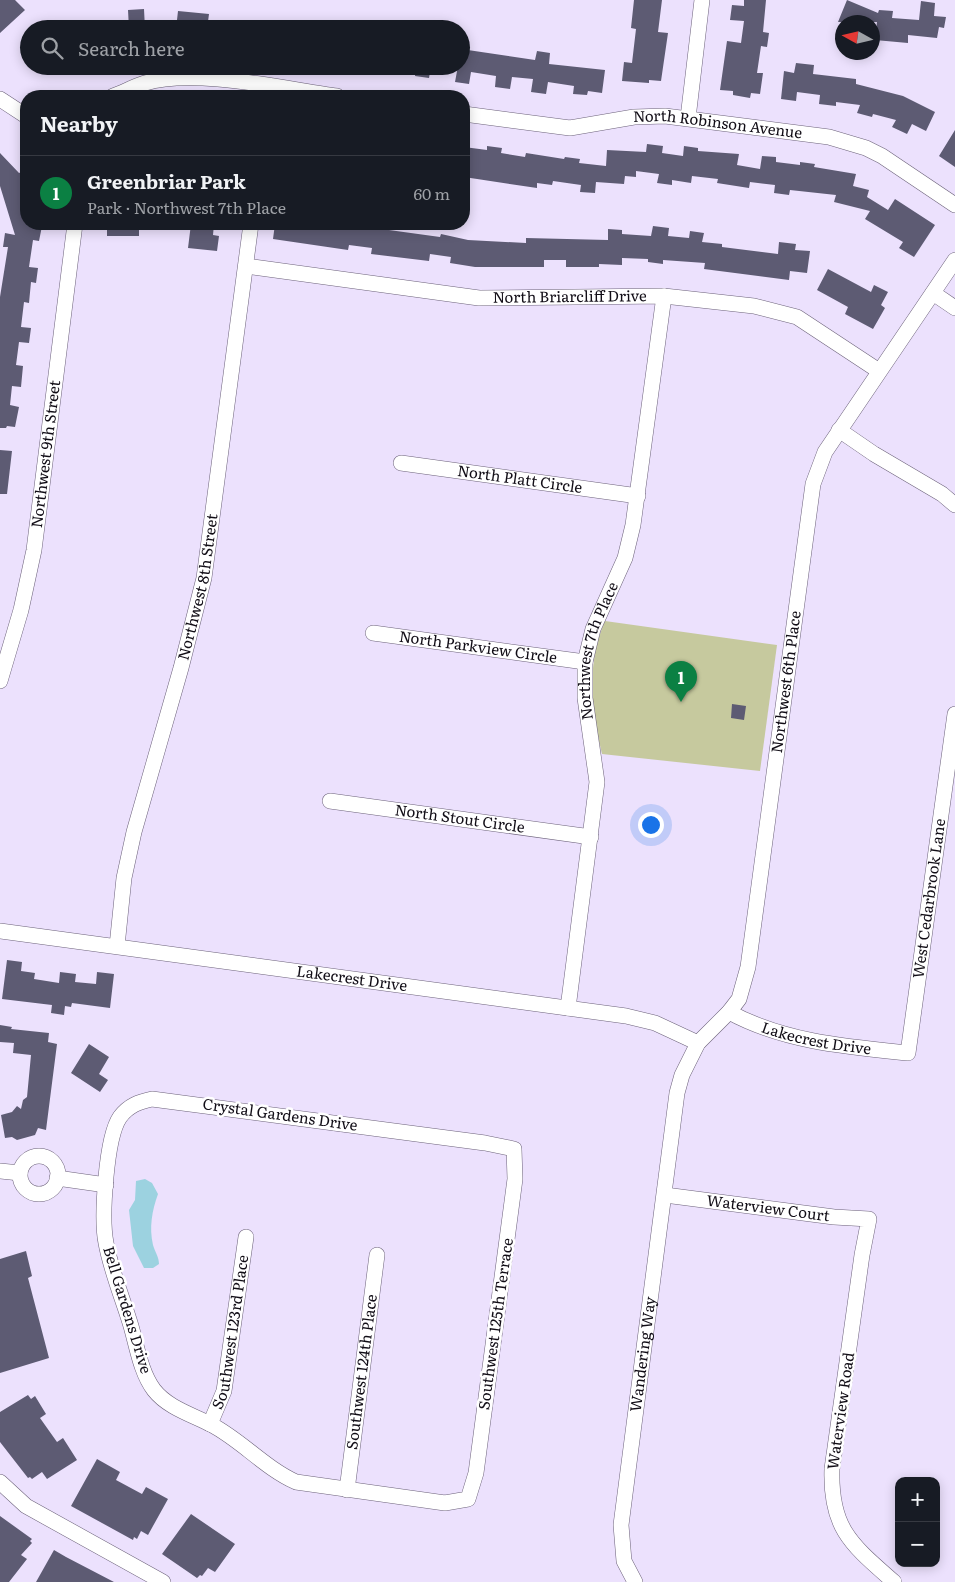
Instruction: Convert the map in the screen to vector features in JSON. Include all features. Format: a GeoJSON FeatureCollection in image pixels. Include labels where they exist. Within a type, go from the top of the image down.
{"type":"FeatureCollection","features":[{"type":"Feature","properties":{"kind":"street"},"geometry":{"type":"LineString","coordinates":[[688,118],[702,0]]}},
{"type":"Feature","properties":{"kind":"street"},"geometry":{"type":"LineString","coordinates":[[128,90],[145,83],[176,78],[256,90]]}},
{"type":"Feature","properties":{"kind":"street"},"geometry":{"type":"LineString","coordinates":[[0,99],[20,112]]}},
{"type":"Feature","properties":{"kind":"street","name":"North Robinson Avenue"},"geometry":{"type":"LineString","coordinates":[[470,115],[570,128],[634,116],[665,116],[795,132],[852,143],[882,156],[955,205]]}},
{"type":"Feature","properties":{"kind":"street","name":"Northwest 9th Street"},"geometry":{"type":"LineString","coordinates":[[0,681],[21,610],[34,550],[74,230]]}},
{"type":"Feature","properties":{"kind":"street","name":"Northwest 8th Street"},"geometry":{"type":"LineString","coordinates":[[117,946],[124,878],[134,832],[181,668],[202,584],[250,230]]}},
{"type":"Feature","properties":{"kind":"street","name":"Northwest 6th Place"},"geometry":{"type":"LineString","coordinates":[[675,1123],[682,1075],[698,1043],[729,1012],[739,999],[748,967],[813,484],[821,460],[839,430],[955,260]]}},
{"type":"Feature","properties":{"kind":"street","name":"North Briarcliff Drive"},"geometry":{"type":"LineString","coordinates":[[246,266],[479,298],[664,296],[754,306],[789,313],[879,372]]}},
{"type":"Feature","properties":{"kind":"street"},"geometry":{"type":"LineString","coordinates":[[933,293],[955,308]]}},
{"type":"Feature","properties":{"kind":"street","name":"Northwest 7th Place"},"geometry":{"type":"LineString","coordinates":[[568,1008],[597,782],[585,698],[585,662],[599,610],[624,558],[638,496],[664,296]]}},
{"type":"Feature","properties":{"kind":"street"},"geometry":{"type":"LineString","coordinates":[[839,430],[881,459],[942,494],[955,505]]}},
{"type":"Feature","properties":{"kind":"street","name":"North Platt Circle"},"geometry":{"type":"LineString","coordinates":[[401,463],[638,496]]}},
{"type":"Feature","properties":{"kind":"street","name":"North Parkview Circle"},"geometry":{"type":"LineString","coordinates":[[373,633],[585,662]]}},
{"type":"Feature","properties":{"kind":"street","name":"West Cedarbrook Lane"},"geometry":{"type":"LineString","coordinates":[[908,1053],[955,714]]}},
{"type":"Feature","properties":{"kind":"street","name":"North Stout Circle"},"geometry":{"type":"LineString","coordinates":[[330,801],[591,837]]}},
{"type":"Feature","properties":{"kind":"street","name":"Lakecrest Drive"},"geometry":{"type":"LineString","coordinates":[[0,931],[641,1019],[698,1043]]}},
{"type":"Feature","properties":{"kind":"street","name":"Lakecrest Drive"},"geometry":{"type":"LineString","coordinates":[[729,1012],[758,1027],[786,1036],[908,1053]]}},
{"type":"Feature","properties":{"kind":"street","name":"Crystal Gardens Drive"},"geometry":{"type":"LineString","coordinates":[[106,1185],[112,1138],[117,1123],[132,1105],[152,1099],[475,1141],[514,1149]]}},
{"type":"Feature","properties":{"kind":"street","name":"Wandering Way"},"geometry":{"type":"LineString","coordinates":[[635,1582],[624,1561],[621,1525],[675,1123]]}},
{"type":"Feature","properties":{"kind":"street","name":"Southwest 125th Terrace"},"geometry":{"type":"LineString","coordinates":[[468,1498],[476,1473],[514,1189],[514,1149]]}},
{"type":"Feature","properties":{"kind":"street"},"geometry":{"type":"LineString","coordinates":[[44,1156],[56,1167],[57,1178],[53,1187],[40,1194],[25,1188],[20,1174],[23,1164],[28,1159],[44,1156]]}},
{"type":"Feature","properties":{"kind":"street"},"geometry":{"type":"LineString","coordinates":[[0,1171],[20,1174]]}},
{"type":"Feature","properties":{"kind":"street"},"geometry":{"type":"LineString","coordinates":[[57,1178],[106,1185]]}},
{"type":"Feature","properties":{"kind":"street","name":"Bell Gardens Drive"},"geometry":{"type":"LineString","coordinates":[[106,1185],[104,1225],[106,1243],[146,1374],[159,1395],[175,1407],[210,1424],[244,1445],[280,1475],[307,1485],[445,1503],[468,1498]]}},
{"type":"Feature","properties":{"kind":"street","name":"Waterview Court"},"geometry":{"type":"LineString","coordinates":[[666,1195],[834,1217],[869,1219]]}},
{"type":"Feature","properties":{"kind":"street","name":"Waterview Road"},"geometry":{"type":"LineString","coordinates":[[869,1219],[862,1255],[832,1469],[832,1494],[836,1517],[843,1530],[861,1552],[894,1582]]}},
{"type":"Feature","properties":{"kind":"street","name":"Southwest 123rd Place"},"geometry":{"type":"LineString","coordinates":[[210,1424],[224,1392],[246,1237]]}},
{"type":"Feature","properties":{"kind":"street","name":"Southwest 124th Place"},"geometry":{"type":"LineString","coordinates":[[347,1490],[377,1255]]}},
{"type":"Feature","properties":{"kind":"street"},"geometry":{"type":"LineString","coordinates":[[0,1482],[26,1506],[163,1582]]}},
{"type":"Feature","properties":{"kind":"shaded area"},"geometry":{"type":"Polygon","coordinates":[[[605,621],[777,645],[760,771],[602,754],[595,720],[592,687],[595,654],[605,621]]]}},
{"type":"Feature","properties":{"kind":"shaded area"},"geometry":{"type":"Polygon","coordinates":[[[145,1179],[152,1183],[158,1194],[151,1232],[159,1264],[153,1268],[144,1268],[133,1246],[129,1210],[135,1200],[136,1181],[145,1179]]]}},
{"type":"Feature","properties":{"kind":"building"},"geometry":{"type":"Polygon","coordinates":[[[0,0],[15,0],[25,10],[0,33],[0,0]]]}},
{"type":"Feature","properties":{"kind":"building"},"geometry":{"type":"Polygon","coordinates":[[[634,0],[662,0],[658,32],[668,33],[661,81],[649,80],[649,83],[622,81],[624,62],[632,63],[636,29],[631,28],[634,0]]]}},
{"type":"Feature","properties":{"kind":"building"},"geometry":{"type":"Polygon","coordinates":[[[744,0],[766,0],[763,32],[769,33],[767,47],[761,46],[757,73],[763,73],[760,94],[751,93],[750,98],[733,95],[733,91],[720,90],[727,41],[741,43],[744,21],[730,20],[732,5],[744,6],[744,0]]]}},
{"type":"Feature","properties":{"kind":"building"},"geometry":{"type":"Polygon","coordinates":[[[847,0],[878,13],[879,10],[893,11],[892,18],[919,20],[921,1],[935,3],[934,16],[946,17],[944,28],[939,27],[937,38],[908,35],[908,43],[880,40],[880,15],[841,15],[847,0]]]}},
{"type":"Feature","properties":{"kind":"building"},"geometry":{"type":"Polygon","coordinates":[[[144,9],[145,20],[129,20],[128,10],[144,9]]]}},
{"type":"Feature","properties":{"kind":"building"},"geometry":{"type":"Polygon","coordinates":[[[178,11],[209,14],[208,20],[177,20],[178,11]]]}},
{"type":"Feature","properties":{"kind":"building"},"geometry":{"type":"Polygon","coordinates":[[[470,50],[535,60],[537,51],[550,53],[549,64],[605,70],[602,93],[588,91],[587,95],[573,94],[574,86],[548,82],[546,94],[531,92],[533,79],[512,77],[510,89],[495,87],[496,76],[471,72],[469,84],[455,82],[456,75],[470,75],[470,50]]]}},
{"type":"Feature","properties":{"kind":"building"},"geometry":{"type":"Polygon","coordinates":[[[796,63],[814,65],[813,74],[856,79],[856,84],[903,96],[935,112],[926,131],[912,124],[907,134],[892,127],[896,120],[873,114],[872,117],[857,113],[860,105],[836,102],[836,106],[819,104],[820,95],[797,92],[796,101],[781,99],[784,71],[794,73],[796,63]]]}},
{"type":"Feature","properties":{"kind":"building"},"geometry":{"type":"Polygon","coordinates":[[[415,75],[430,75],[429,78],[415,75]]]}},
{"type":"Feature","properties":{"kind":"building"},"geometry":{"type":"Polygon","coordinates":[[[955,130],[955,167],[939,156],[955,130]]]}},
{"type":"Feature","properties":{"kind":"building"},"geometry":{"type":"Polygon","coordinates":[[[647,144],[663,146],[662,153],[683,156],[684,146],[698,148],[698,151],[739,154],[737,165],[760,169],[762,156],[776,157],[776,162],[800,165],[800,162],[815,164],[814,167],[856,174],[853,186],[869,190],[867,197],[888,210],[895,199],[935,225],[914,257],[899,248],[903,242],[865,219],[870,211],[834,202],[836,195],[790,190],[789,195],[774,193],[775,185],[750,182],[749,188],[717,183],[718,179],[692,176],[691,183],[672,180],[672,185],[657,183],[659,174],[636,171],[636,177],[625,176],[624,184],[596,182],[595,193],[580,192],[581,185],[553,181],[552,185],[537,183],[537,188],[470,178],[470,148],[487,150],[487,146],[502,148],[501,153],[525,157],[526,153],[564,159],[565,157],[580,159],[579,163],[606,166],[607,150],[646,152],[647,144]]]}},
{"type":"Feature","properties":{"kind":"building"},"geometry":{"type":"Polygon","coordinates":[[[0,153],[20,173],[20,230],[41,230],[39,241],[33,240],[29,267],[38,268],[36,283],[31,282],[29,303],[24,302],[21,327],[31,328],[29,343],[19,342],[16,365],[23,366],[21,387],[12,386],[10,405],[19,407],[15,427],[7,426],[6,428],[0,428],[0,297],[8,247],[3,247],[5,233],[15,235],[0,186],[0,153]]]}},
{"type":"Feature","properties":{"kind":"building"},"geometry":{"type":"Polygon","coordinates":[[[653,226],[669,228],[668,236],[689,238],[690,231],[704,233],[702,242],[722,244],[722,247],[778,254],[779,242],[796,244],[795,250],[810,251],[807,273],[790,271],[789,280],[704,269],[705,263],[663,260],[663,264],[648,262],[648,259],[622,258],[622,265],[599,264],[599,267],[566,267],[566,260],[544,260],[544,267],[475,267],[450,263],[451,257],[430,254],[429,261],[371,254],[372,248],[349,245],[348,250],[273,239],[274,230],[389,230],[440,237],[441,234],[468,240],[526,243],[526,238],[608,240],[608,229],[622,230],[622,234],[651,236],[653,226]]]}},
{"type":"Feature","properties":{"kind":"building"},"geometry":{"type":"Polygon","coordinates":[[[107,230],[139,230],[139,236],[107,236],[107,230]]]}},
{"type":"Feature","properties":{"kind":"building"},"geometry":{"type":"Polygon","coordinates":[[[190,230],[213,230],[213,235],[219,236],[217,251],[188,248],[190,230]]]}},
{"type":"Feature","properties":{"kind":"building"},"geometry":{"type":"Polygon","coordinates":[[[828,269],[871,292],[874,285],[888,292],[881,305],[885,308],[873,329],[845,314],[848,307],[817,290],[828,269]]]}},
{"type":"Feature","properties":{"kind":"building"},"geometry":{"type":"Polygon","coordinates":[[[0,450],[12,451],[7,494],[0,494],[0,450]]]}},
{"type":"Feature","properties":{"kind":"building"},"geometry":{"type":"Polygon","coordinates":[[[732,704],[746,706],[744,720],[731,718],[732,704]]]}},
{"type":"Feature","properties":{"kind":"building"},"geometry":{"type":"Polygon","coordinates":[[[7,960],[22,962],[21,971],[35,973],[34,979],[59,983],[60,972],[76,974],[75,982],[96,984],[97,972],[114,974],[110,1008],[72,1003],[71,1007],[65,1006],[64,1015],[51,1013],[52,1005],[2,999],[7,960]]]}},
{"type":"Feature","properties":{"kind":"building"},"geometry":{"type":"Polygon","coordinates":[[[0,1025],[12,1027],[11,1029],[49,1033],[48,1042],[57,1044],[46,1130],[38,1128],[35,1135],[17,1140],[12,1137],[5,1138],[1,1115],[12,1112],[17,1106],[21,1109],[23,1100],[27,1097],[31,1055],[13,1053],[14,1043],[0,1042],[0,1025]]]}},
{"type":"Feature","properties":{"kind":"building"},"geometry":{"type":"Polygon","coordinates":[[[89,1044],[109,1057],[99,1074],[108,1080],[100,1092],[71,1073],[89,1044]]]}},
{"type":"Feature","properties":{"kind":"building"},"geometry":{"type":"Polygon","coordinates":[[[26,1251],[32,1276],[28,1278],[49,1358],[0,1373],[0,1259],[26,1251]]]}},
{"type":"Feature","properties":{"kind":"building"},"geometry":{"type":"Polygon","coordinates":[[[28,1395],[31,1399],[35,1396],[46,1414],[40,1418],[57,1442],[63,1438],[77,1460],[47,1479],[42,1472],[32,1479],[28,1478],[0,1442],[0,1412],[28,1395]]]}},
{"type":"Feature","properties":{"kind":"building"},"geometry":{"type":"Polygon","coordinates":[[[97,1459],[120,1472],[116,1480],[142,1494],[146,1487],[168,1499],[148,1535],[141,1531],[137,1539],[134,1537],[133,1540],[71,1506],[97,1459]]]}},
{"type":"Feature","properties":{"kind":"building"},"geometry":{"type":"Polygon","coordinates":[[[191,1514],[235,1544],[215,1572],[208,1568],[202,1576],[200,1575],[197,1578],[162,1554],[191,1514]]]}},
{"type":"Feature","properties":{"kind":"building"},"geometry":{"type":"Polygon","coordinates":[[[0,1516],[32,1539],[30,1541],[32,1543],[21,1555],[27,1559],[9,1582],[0,1582],[0,1516]]]}},
{"type":"Feature","properties":{"kind":"building"},"geometry":{"type":"Polygon","coordinates":[[[54,1550],[66,1557],[114,1582],[36,1582],[54,1550]]]}},
{"type":"Feature","properties":{"kind":"place","name":"Greenbriar Park"},"geometry":{"type":"Point","coordinates":[681,702]}}]}
